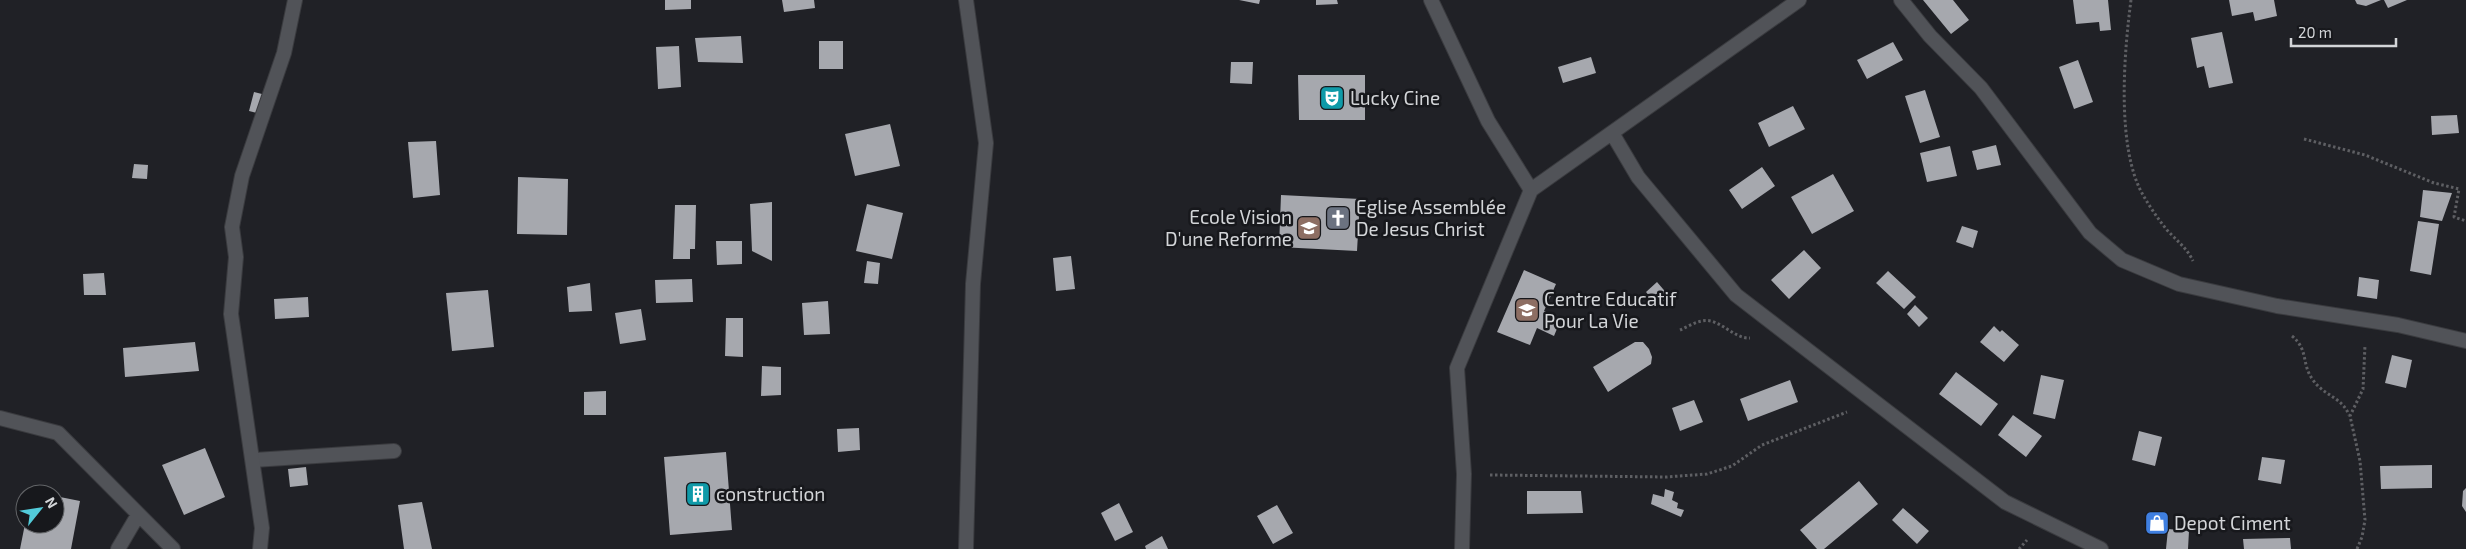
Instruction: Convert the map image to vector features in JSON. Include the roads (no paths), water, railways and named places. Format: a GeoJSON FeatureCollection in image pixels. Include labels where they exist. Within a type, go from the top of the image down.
{"type":"FeatureCollection","features":[{"type":"Feature","properties":{"kind":"street"},"geometry":{"type":"LineString","coordinates":[[260,549],[262,528],[254,460],[230,314],[236,257],[232,227],[242,176],[284,53],[295,0]]}},
{"type":"Feature","properties":{"kind":"street"},"geometry":{"type":"LineString","coordinates":[[966,0],[986,144],[973,284],[966,549]]}},
{"type":"Feature","properties":{"kind":"street"},"geometry":{"type":"LineString","coordinates":[[1431,0],[1488,121],[1532,190]]}},
{"type":"Feature","properties":{"kind":"street"},"geometry":{"type":"LineString","coordinates":[[1462,549],[1464,474],[1457,368],[1532,190],[1799,0]]}},
{"type":"Feature","properties":{"kind":"street"},"geometry":{"type":"LineString","coordinates":[[1901,0],[1930,36],[1981,88],[2090,232],[2122,260],[2179,284],[2277,306],[2368,320],[2466,341]]}},
{"type":"Feature","properties":{"kind":"street"},"geometry":{"type":"LineString","coordinates":[[1612,133],[1638,177],[1736,296],[2005,502],[2101,549]]}},
{"type":"Feature","properties":{"kind":"street"},"geometry":{"type":"LineString","coordinates":[[0,418],[58,433],[173,549]]}},
{"type":"Feature","properties":{"kind":"street"},"geometry":{"type":"LineString","coordinates":[[254,460],[394,451]]}},
{"type":"Feature","properties":{"kind":"street"},"geometry":{"type":"LineString","coordinates":[[118,549],[138,515]]}},
{"type":"Feature","properties":{"kind":"place","name":"Lucky Cine"},"geometry":{"type":"Point","coordinates":[1332,98]}},
{"type":"Feature","properties":{"kind":"place","name":"Eglise Assemblée De Jesus Christ"},"geometry":{"type":"Point","coordinates":[1338,218]}},
{"type":"Feature","properties":{"kind":"place","name":"Ecole Vision D'une Reforme"},"geometry":{"type":"Point","coordinates":[1309,228]}},
{"type":"Feature","properties":{"kind":"place","name":"Centre Educatif Pour La Vie"},"geometry":{"type":"Point","coordinates":[1527,310]}},
{"type":"Feature","properties":{"kind":"place","name":"construction"},"geometry":{"type":"Point","coordinates":[698,494]}},
{"type":"Feature","properties":{"kind":"place","name":"Depot Ciment"},"geometry":{"type":"Point","coordinates":[2157,523]}}]}
